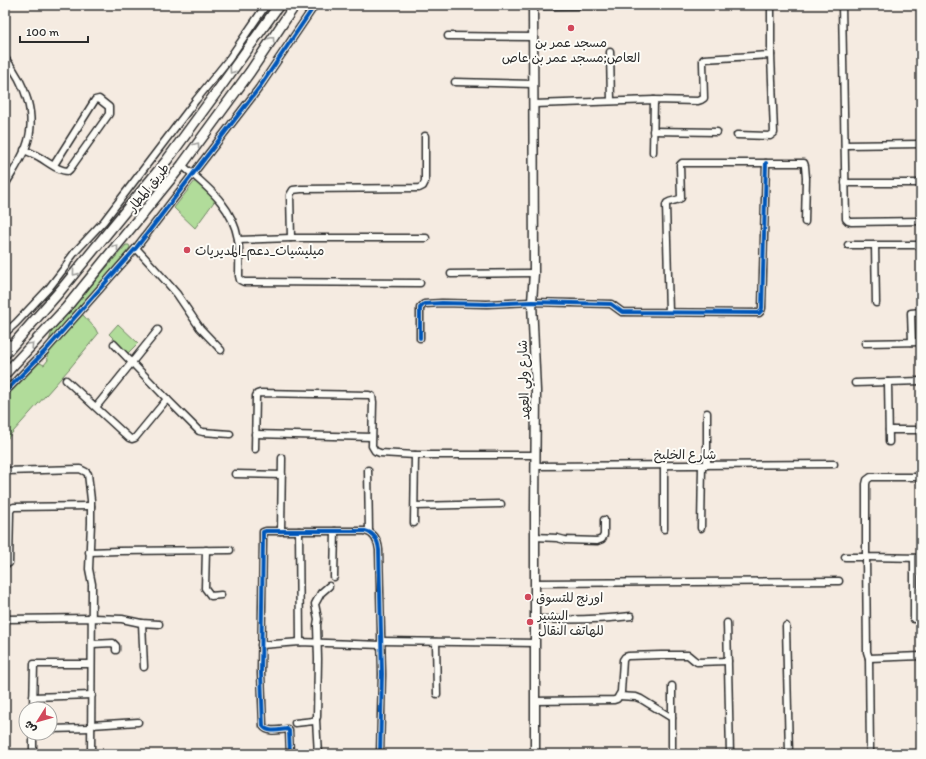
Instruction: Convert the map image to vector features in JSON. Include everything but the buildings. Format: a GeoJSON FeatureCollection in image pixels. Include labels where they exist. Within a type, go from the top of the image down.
{"type":"FeatureCollection","features":[{"type":"Feature","properties":{"kind":"highway","name":"طريق المطار"},"geometry":{"type":"LineString","coordinates":[[5,354],[9,343],[60,291],[167,160],[279,5]]}},
{"type":"Feature","properties":{"kind":"highway","name":"طريق المطار"},"geometry":{"type":"LineString","coordinates":[[5,374],[66,308],[182,164],[250,72],[295,5]]}},
{"type":"Feature","properties":{"kind":"main road","name":"شارع ولي العهد"},"geometry":{"type":"LineString","coordinates":[[533,6],[534,273],[532,302],[536,391],[535,754]]}},
{"type":"Feature","properties":{"kind":"street"},"geometry":{"type":"LineString","coordinates":[[5,333],[49,288],[75,252],[104,221],[229,59],[266,5]]}},
{"type":"Feature","properties":{"kind":"street"},"geometry":{"type":"LineString","coordinates":[[5,392],[46,350],[136,248],[259,88],[315,5]]}},
{"type":"Feature","properties":{"kind":"street"},"geometry":{"type":"LineString","coordinates":[[533,6],[623,5]]}},
{"type":"Feature","properties":{"kind":"street"},"geometry":{"type":"LineString","coordinates":[[737,135],[770,136],[774,133],[771,5]]}},
{"type":"Feature","properties":{"kind":"street"},"geometry":{"type":"LineString","coordinates":[[842,5],[845,217],[851,222],[921,221]]}},
{"type":"Feature","properties":{"kind":"street"},"geometry":{"type":"LineString","coordinates":[[448,36],[533,37]]}},
{"type":"Feature","properties":{"kind":"street"},"geometry":{"type":"LineString","coordinates":[[610,52],[611,101]]}},
{"type":"Feature","properties":{"kind":"street"},"geometry":{"type":"LineString","coordinates":[[534,104],[654,100],[698,101],[704,98],[702,63],[704,59],[771,55]]}},
{"type":"Feature","properties":{"kind":"street"},"geometry":{"type":"LineString","coordinates":[[5,58],[21,82],[27,97],[31,124],[24,150],[5,185]]}},
{"type":"Feature","properties":{"kind":"street"},"geometry":{"type":"LineString","coordinates":[[455,82],[533,84]]}},
{"type":"Feature","properties":{"kind":"street"},"geometry":{"type":"LineString","coordinates":[[24,150],[54,166],[68,171],[109,114],[108,105],[100,99],[95,100],[54,166]]}},
{"type":"Feature","properties":{"kind":"street"},"geometry":{"type":"LineString","coordinates":[[653,152],[654,100]]}},
{"type":"Feature","properties":{"kind":"street"},"geometry":{"type":"LineString","coordinates":[[653,131],[717,132]]}},
{"type":"Feature","properties":{"kind":"street"},"geometry":{"type":"LineString","coordinates":[[291,238],[290,195],[293,190],[301,188],[419,188],[423,186],[425,182],[425,136]]}},
{"type":"Feature","properties":{"kind":"street"},"geometry":{"type":"LineString","coordinates":[[845,145],[921,144]]}},
{"type":"Feature","properties":{"kind":"street"},"geometry":{"type":"LineString","coordinates":[[420,338],[420,308],[424,304],[532,302],[611,304],[622,312],[761,312],[766,163]]}},
{"type":"Feature","properties":{"kind":"street"},"geometry":{"type":"LineString","coordinates":[[669,312],[666,205],[670,201],[680,200],[681,198],[680,164],[804,163],[806,178],[806,222]]}},
{"type":"Feature","properties":{"kind":"street"},"geometry":{"type":"LineString","coordinates":[[182,164],[207,187],[230,214],[238,240],[240,280],[244,282],[420,283]]}},
{"type":"Feature","properties":{"kind":"street"},"geometry":{"type":"LineString","coordinates":[[845,183],[921,183]]}},
{"type":"Feature","properties":{"kind":"street"},"geometry":{"type":"LineString","coordinates":[[238,240],[291,238],[426,238]]}},
{"type":"Feature","properties":{"kind":"street"},"geometry":{"type":"LineString","coordinates":[[848,245],[921,245]]}},
{"type":"Feature","properties":{"kind":"street"},"geometry":{"type":"LineString","coordinates":[[875,245],[876,303]]}},
{"type":"Feature","properties":{"kind":"street"},"geometry":{"type":"LineString","coordinates":[[136,248],[164,279],[200,328],[221,350]]}},
{"type":"Feature","properties":{"kind":"street"},"geometry":{"type":"LineString","coordinates":[[451,274],[534,273]]}},
{"type":"Feature","properties":{"kind":"street"},"geometry":{"type":"LineString","coordinates":[[912,342],[911,313],[921,312]]}},
{"type":"Feature","properties":{"kind":"street"},"geometry":{"type":"LineString","coordinates":[[96,407],[158,330]]}},
{"type":"Feature","properties":{"kind":"street"},"geometry":{"type":"LineString","coordinates":[[865,343],[921,342]]}},
{"type":"Feature","properties":{"kind":"street"},"geometry":{"type":"LineString","coordinates":[[114,344],[199,431],[230,434]]}},
{"type":"Feature","properties":{"kind":"street"},"geometry":{"type":"LineString","coordinates":[[66,380],[129,438],[132,439],[135,438],[167,399]]}},
{"type":"Feature","properties":{"kind":"street"},"geometry":{"type":"LineString","coordinates":[[855,382],[921,381]]}},
{"type":"Feature","properties":{"kind":"street"},"geometry":{"type":"LineString","coordinates":[[888,382],[889,442]]}},
{"type":"Feature","properties":{"kind":"street"},"geometry":{"type":"LineString","coordinates":[[255,449],[257,394],[369,394],[372,396],[373,402],[372,446],[375,451],[380,453],[415,455],[536,455]]}},
{"type":"Feature","properties":{"kind":"street"},"geometry":{"type":"LineString","coordinates":[[700,528],[708,413]]}},
{"type":"Feature","properties":{"kind":"street"},"geometry":{"type":"LineString","coordinates":[[889,430],[918,430]]}},
{"type":"Feature","properties":{"kind":"street"},"geometry":{"type":"LineString","coordinates":[[255,434],[372,437]]}},
{"type":"Feature","properties":{"kind":"street"},"geometry":{"type":"LineString","coordinates":[[414,523],[415,455]]}},
{"type":"Feature","properties":{"kind":"street"},"geometry":{"type":"LineString","coordinates":[[281,531],[282,458]]}},
{"type":"Feature","properties":{"kind":"street","name":"شارع الخليخ"},"geometry":{"type":"LineString","coordinates":[[536,466],[834,464]]}},
{"type":"Feature","properties":{"kind":"street"},"geometry":{"type":"LineString","coordinates":[[664,465],[664,529]]}},
{"type":"Feature","properties":{"kind":"street"},"geometry":{"type":"LineString","coordinates":[[5,471],[80,469],[84,470],[88,474],[91,506],[89,569],[92,584],[93,618],[91,664],[91,754]]}},
{"type":"Feature","properties":{"kind":"street"},"geometry":{"type":"LineString","coordinates":[[368,470],[369,532]]}},
{"type":"Feature","properties":{"kind":"street"},"geometry":{"type":"LineString","coordinates":[[235,474],[282,475]]}},
{"type":"Feature","properties":{"kind":"street"},"geometry":{"type":"LineString","coordinates":[[870,754],[869,658],[867,652],[866,484],[867,480],[871,477],[917,477],[921,480]]}},
{"type":"Feature","properties":{"kind":"street"},"geometry":{"type":"LineString","coordinates":[[415,506],[502,504]]}},
{"type":"Feature","properties":{"kind":"street"},"geometry":{"type":"LineString","coordinates":[[9,563],[10,511],[12,508],[91,506]]}},
{"type":"Feature","properties":{"kind":"street"},"geometry":{"type":"LineString","coordinates":[[535,537],[597,541],[604,535],[604,520]]}},
{"type":"Feature","properties":{"kind":"street"},"geometry":{"type":"LineString","coordinates":[[290,754],[290,734],[287,729],[268,730],[263,726],[261,645],[263,532],[266,531],[365,531],[369,532],[378,541],[382,674],[380,754]]}},
{"type":"Feature","properties":{"kind":"street"},"geometry":{"type":"LineString","coordinates":[[299,531],[300,642]]}},
{"type":"Feature","properties":{"kind":"street"},"geometry":{"type":"LineString","coordinates":[[334,577],[336,531]]}},
{"type":"Feature","properties":{"kind":"street"},"geometry":{"type":"LineString","coordinates":[[206,550],[205,588],[211,596],[221,596]]}},
{"type":"Feature","properties":{"kind":"street"},"geometry":{"type":"LineString","coordinates":[[89,552],[230,550]]}},
{"type":"Feature","properties":{"kind":"street"},"geometry":{"type":"LineString","coordinates":[[845,557],[921,558]]}},
{"type":"Feature","properties":{"kind":"street"},"geometry":{"type":"LineString","coordinates":[[914,558],[914,619]]}},
{"type":"Feature","properties":{"kind":"street"},"geometry":{"type":"LineString","coordinates":[[535,583],[839,582]]}},
{"type":"Feature","properties":{"kind":"street"},"geometry":{"type":"LineString","coordinates":[[318,754],[316,720],[318,614],[315,604],[321,593],[329,586]]}},
{"type":"Feature","properties":{"kind":"street"},"geometry":{"type":"LineString","coordinates":[[535,619],[582,620],[631,616]]}},
{"type":"Feature","properties":{"kind":"street"},"geometry":{"type":"LineString","coordinates":[[5,619],[93,618],[122,619],[142,623],[159,624]]}},
{"type":"Feature","properties":{"kind":"street"},"geometry":{"type":"LineString","coordinates":[[142,623],[144,667]]}},
{"type":"Feature","properties":{"kind":"street"},"geometry":{"type":"LineString","coordinates":[[727,623],[730,754]]}},
{"type":"Feature","properties":{"kind":"street"},"geometry":{"type":"LineString","coordinates":[[786,626],[789,754]]}},
{"type":"Feature","properties":{"kind":"street"},"geometry":{"type":"LineString","coordinates":[[261,645],[300,642],[535,643]]}},
{"type":"Feature","properties":{"kind":"street"},"geometry":{"type":"LineString","coordinates":[[436,642],[436,694]]}},
{"type":"Feature","properties":{"kind":"street"},"geometry":{"type":"LineString","coordinates":[[92,644],[113,643],[116,646],[116,650]]}},
{"type":"Feature","properties":{"kind":"street"},"geometry":{"type":"LineString","coordinates":[[535,701],[617,699],[621,692],[623,660],[625,657],[661,655],[688,656],[697,662],[728,661]]}},
{"type":"Feature","properties":{"kind":"street"},"geometry":{"type":"LineString","coordinates":[[869,658],[921,656]]}},
{"type":"Feature","properties":{"kind":"street"},"geometry":{"type":"LineString","coordinates":[[33,701],[34,664],[91,664]]}},
{"type":"Feature","properties":{"kind":"street"},"geometry":{"type":"LineString","coordinates":[[672,686],[672,754]]}},
{"type":"Feature","properties":{"kind":"street"},"geometry":{"type":"LineString","coordinates":[[33,697],[92,695]]}},
{"type":"Feature","properties":{"kind":"street"},"geometry":{"type":"LineString","coordinates":[[619,696],[636,696],[641,698],[672,718]]}},
{"type":"Feature","properties":{"kind":"street"},"geometry":{"type":"LineString","coordinates":[[295,723],[316,720]]}},
{"type":"Feature","properties":{"kind":"street"},"geometry":{"type":"LineString","coordinates":[[58,728],[138,722]]}},
{"type":"Feature","properties":{"kind":"street"},"geometry":{"type":"LineString","coordinates":[[33,741],[33,754]]}},
{"type":"Feature","properties":{"kind":"green space"},"geometry":{"type":"Polygon","coordinates":[[[195,181],[216,199],[195,228],[174,208],[195,181]]]}},
{"type":"Feature","properties":{"kind":"green space"},"geometry":{"type":"Polygon","coordinates":[[[126,245],[129,245],[129,249],[49,341],[52,331],[126,245]]]}},
{"type":"Feature","properties":{"kind":"green space"},"geometry":{"type":"Polygon","coordinates":[[[82,314],[95,328],[98,334],[5,441],[5,395],[35,363],[38,362],[44,365],[48,360],[46,352],[82,314]]]}},
{"type":"Feature","properties":{"kind":"green space"},"geometry":{"type":"Polygon","coordinates":[[[118,324],[138,343],[128,353],[109,334],[118,324]]]}},
{"type":"Feature","properties":{"kind":"cycle path"},"geometry":{"type":"LineString","coordinates":[[5,392],[46,350],[136,248],[259,88],[315,5]]}},
{"type":"Feature","properties":{"kind":"cycle path"},"geometry":{"type":"LineString","coordinates":[[420,338],[420,308],[424,304],[532,302],[611,304],[622,312],[759,313],[762,308],[766,163]]}},
{"type":"Feature","properties":{"kind":"cycle path"},"geometry":{"type":"LineString","coordinates":[[290,754],[289,731],[287,729],[268,730],[263,726],[261,673],[263,532],[266,531],[365,531],[374,536],[377,541],[379,550],[382,674],[380,754]]}},
{"type":"Feature","properties":{"kind":"place","name":"مسجد عمر بن العاص;مسجد عمر بن عاص"},"geometry":{"type":"Point","coordinates":[571,28]}},
{"type":"Feature","properties":{"kind":"place","name":"ميليشيات_دعم_المديريات"},"geometry":{"type":"Point","coordinates":[187,250]}},
{"type":"Feature","properties":{"kind":"place","name":"اورنج للتسوق"},"geometry":{"type":"Point","coordinates":[528,597]}},
{"type":"Feature","properties":{"kind":"place","name":"البشير للهاتف النقال"},"geometry":{"type":"Point","coordinates":[530,622]}}]}
